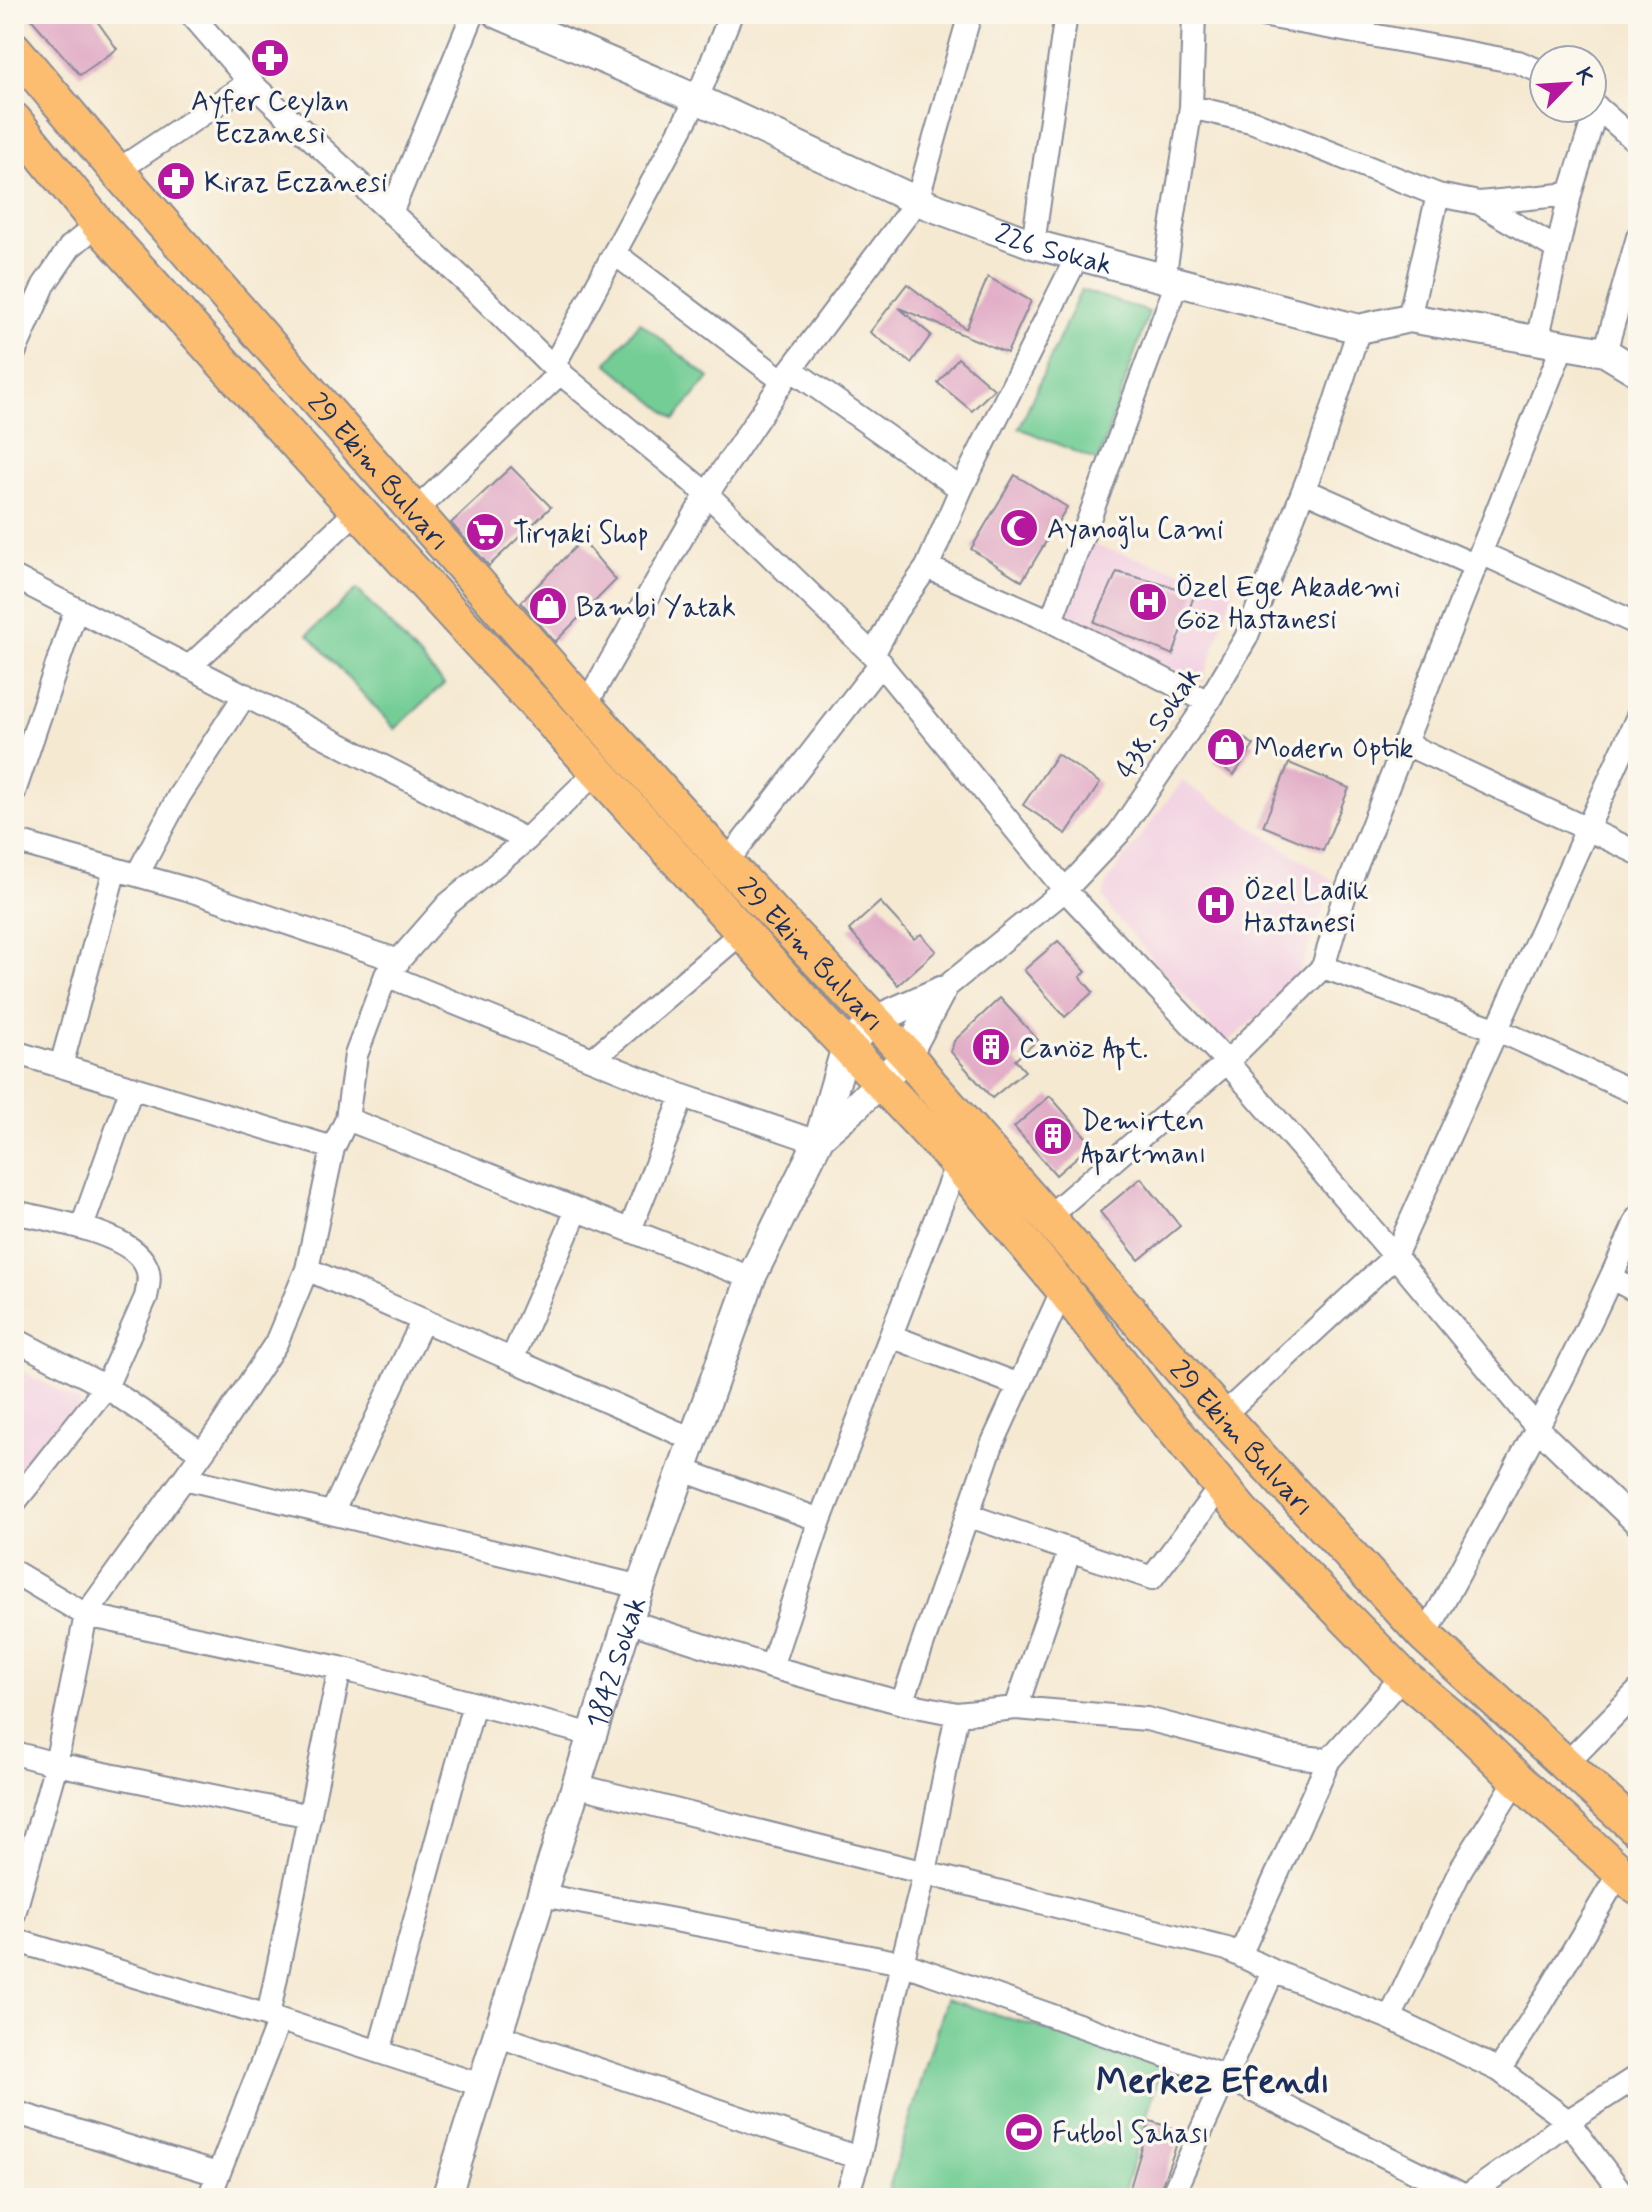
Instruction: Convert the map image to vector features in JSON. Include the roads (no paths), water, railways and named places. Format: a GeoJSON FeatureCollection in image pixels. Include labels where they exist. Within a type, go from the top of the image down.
{"type":"FeatureCollection","features":[{"type":"Feature","properties":{"kind":"main road","name":"29 Ekim Bulvarı"},"geometry":{"type":"LineString","coordinates":[[14,49],[413,513],[726,863],[907,1055],[1222,1416],[1425,1636],[1638,1830]]}},
{"type":"Feature","properties":{"kind":"main road","name":"29 Ekim Bulvarı"},"geometry":{"type":"LineString","coordinates":[[14,120],[98,224],[846,1047],[957,1163],[1063,1289],[1242,1512],[1403,1676],[1465,1728],[1629,1879]]}},
{"type":"Feature","properties":{"kind":"street"},"geometry":{"type":"LineString","coordinates":[[191,14],[250,82],[557,370],[707,494],[877,659],[1065,890],[1227,1062],[1395,1256],[1538,1429],[1638,1525]]}},
{"type":"Feature","properties":{"kind":"street"},"geometry":{"type":"LineString","coordinates":[[391,213],[473,14]]}},
{"type":"Feature","properties":{"kind":"street","name":"226 Sokak"},"geometry":{"type":"LineString","coordinates":[[498,14],[697,99],[917,201],[1033,244],[1359,329],[1409,318],[1605,352],[1638,372]]}},
{"type":"Feature","properties":{"kind":"street"},"geometry":{"type":"LineString","coordinates":[[413,513],[557,370],[614,253],[697,99],[731,14]]}},
{"type":"Feature","properties":{"kind":"street"},"geometry":{"type":"LineString","coordinates":[[585,706],[707,494],[787,375],[917,201],[970,14]]}},
{"type":"Feature","properties":{"kind":"street"},"geometry":{"type":"LineString","coordinates":[[1033,244],[1066,14]]}},
{"type":"Feature","properties":{"kind":"street"},"geometry":{"type":"LineString","coordinates":[[1051,621],[1170,280],[1191,107],[1194,14]]}},
{"type":"Feature","properties":{"kind":"street"},"geometry":{"type":"LineString","coordinates":[[1257,14],[1528,66]]}},
{"type":"Feature","properties":{"kind":"street"},"geometry":{"type":"LineString","coordinates":[[117,171],[250,82]]}},
{"type":"Feature","properties":{"kind":"street"},"geometry":{"type":"LineString","coordinates":[[1191,107],[1251,121],[1438,195],[1479,203],[1570,194]]}},
{"type":"Feature","properties":{"kind":"street"},"geometry":{"type":"LineString","coordinates":[[1608,116],[1638,143]]}},
{"type":"Feature","properties":{"kind":"street"},"geometry":{"type":"LineString","coordinates":[[1048,1217],[1227,1062],[1323,967],[1345,894],[1479,560],[1550,343],[1557,249],[1590,124]]}},
{"type":"Feature","properties":{"kind":"street"},"geometry":{"type":"LineString","coordinates":[[1409,318],[1438,195]]}},
{"type":"Feature","properties":{"kind":"street"},"geometry":{"type":"LineString","coordinates":[[1479,203],[1557,249]]}},
{"type":"Feature","properties":{"kind":"street"},"geometry":{"type":"LineString","coordinates":[[16,341],[44,285],[70,247],[98,224]]}},
{"type":"Feature","properties":{"kind":"street"},"geometry":{"type":"LineString","coordinates":[[1605,352],[1638,237]]}},
{"type":"Feature","properties":{"kind":"street"},"geometry":{"type":"LineString","coordinates":[[614,253],[787,375],[961,489]]}},
{"type":"Feature","properties":{"kind":"street"},"geometry":{"type":"LineString","coordinates":[[726,863],[877,659],[896,611],[927,567],[961,489],[1077,257]]}},
{"type":"Feature","properties":{"kind":"street","name":"438. Sokak"},"geometry":{"type":"LineString","coordinates":[[941,991],[1065,890],[1119,833],[1208,702],[1246,638],[1321,445],[1359,329]]}},
{"type":"Feature","properties":{"kind":"street"},"geometry":{"type":"LineString","coordinates":[[1304,490],[1638,624]]}},
{"type":"Feature","properties":{"kind":"street"},"geometry":{"type":"LineString","coordinates":[[189,667],[358,510]]}},
{"type":"Feature","properties":{"kind":"street"},"geometry":{"type":"LineString","coordinates":[[927,567],[1051,621],[1208,702]]}},
{"type":"Feature","properties":{"kind":"street"},"geometry":{"type":"LineString","coordinates":[[14,577],[526,840]]}},
{"type":"Feature","properties":{"kind":"street"},"geometry":{"type":"LineString","coordinates":[[14,792],[76,609]]}},
{"type":"Feature","properties":{"kind":"street"},"geometry":{"type":"LineString","coordinates":[[61,1066],[126,872],[245,695]]}},
{"type":"Feature","properties":{"kind":"street"},"geometry":{"type":"LineString","coordinates":[[1222,1416],[1395,1256],[1638,716]]}},
{"type":"Feature","properties":{"kind":"street"},"geometry":{"type":"LineString","coordinates":[[1404,743],[1638,853]]}},
{"type":"Feature","properties":{"kind":"street"},"geometry":{"type":"LineString","coordinates":[[14,1914],[56,1764],[86,1615],[276,1343],[307,1269],[333,1148],[347,1119],[356,1055],[392,968],[448,904],[526,840],[597,771]]}},
{"type":"Feature","properties":{"kind":"street"},"geometry":{"type":"LineString","coordinates":[[14,841],[187,889],[392,968],[683,1096],[818,1141]]}},
{"type":"Feature","properties":{"kind":"street"},"geometry":{"type":"LineString","coordinates":[[593,1059],[742,932]]}},
{"type":"Feature","properties":{"kind":"street"},"geometry":{"type":"LineString","coordinates":[[1323,967],[1498,1030],[1638,1094]]}},
{"type":"Feature","properties":{"kind":"street"},"geometry":{"type":"LineString","coordinates":[[818,1141],[846,1047],[875,1020],[941,991]]}},
{"type":"Feature","properties":{"kind":"street"},"geometry":{"type":"LineString","coordinates":[[818,1141],[907,1055],[941,991]]}},
{"type":"Feature","properties":{"kind":"street"},"geometry":{"type":"LineString","coordinates":[[14,1052],[333,1148]]}},
{"type":"Feature","properties":{"kind":"street"},"geometry":{"type":"LineString","coordinates":[[82,1227],[132,1087]]}},
{"type":"Feature","properties":{"kind":"street"},"geometry":{"type":"LineString","coordinates":[[630,1230],[683,1096]]}},
{"type":"Feature","properties":{"kind":"street"},"geometry":{"type":"LineString","coordinates":[[347,1119],[751,1278]]}},
{"type":"Feature","properties":{"kind":"street","name":"1842 Sokak"},"geometry":{"type":"LineString","coordinates":[[446,2198],[628,1621],[692,1439],[751,1278],[818,1141]]}},
{"type":"Feature","properties":{"kind":"street"},"geometry":{"type":"LineString","coordinates":[[771,1667],[820,1520],[957,1163]]}},
{"type":"Feature","properties":{"kind":"street"},"geometry":{"type":"LineString","coordinates":[[512,1359],[577,1210]]}},
{"type":"Feature","properties":{"kind":"street"},"geometry":{"type":"LineString","coordinates":[[14,1212],[82,1227],[127,1244],[147,1268],[149,1283],[146,1297],[106,1387],[14,1503]]}},
{"type":"Feature","properties":{"kind":"street"},"geometry":{"type":"LineString","coordinates":[[1425,1636],[1538,1429],[1612,1278],[1638,1217]]}},
{"type":"Feature","properties":{"kind":"street"},"geometry":{"type":"LineString","coordinates":[[307,1269],[692,1439]]}},
{"type":"Feature","properties":{"kind":"street"},"geometry":{"type":"LineString","coordinates":[[1612,1278],[1638,1292]]}},
{"type":"Feature","properties":{"kind":"street"},"geometry":{"type":"LineString","coordinates":[[902,1703],[991,1447],[1063,1289]]}},
{"type":"Feature","properties":{"kind":"street"},"geometry":{"type":"LineString","coordinates":[[332,1513],[423,1320]]}},
{"type":"Feature","properties":{"kind":"street"},"geometry":{"type":"LineString","coordinates":[[891,1336],[1019,1385]]}},
{"type":"Feature","properties":{"kind":"street"},"geometry":{"type":"LineString","coordinates":[[14,1339],[106,1387],[202,1453]]}},
{"type":"Feature","properties":{"kind":"street"},"geometry":{"type":"LineString","coordinates":[[683,1470],[820,1520]]}},
{"type":"Feature","properties":{"kind":"street"},"geometry":{"type":"LineString","coordinates":[[184,1478],[641,1587]]}},
{"type":"Feature","properties":{"kind":"street"},"geometry":{"type":"LineString","coordinates":[[967,1515],[1152,1578],[1221,1486]]}},
{"type":"Feature","properties":{"kind":"street"},"geometry":{"type":"LineString","coordinates":[[1016,1708],[1070,1550]]}},
{"type":"Feature","properties":{"kind":"street"},"geometry":{"type":"LineString","coordinates":[[14,1572],[86,1615],[340,1668],[593,1735]]}},
{"type":"Feature","properties":{"kind":"street"},"geometry":{"type":"LineString","coordinates":[[628,1621],[771,1667],[902,1703],[957,1714],[1016,1708],[1147,1719],[1287,1755],[1329,1760]]}},
{"type":"Feature","properties":{"kind":"street"},"geometry":{"type":"LineString","coordinates":[[209,2198],[273,2018],[340,1668]]}},
{"type":"Feature","properties":{"kind":"street"},"geometry":{"type":"LineString","coordinates":[[1240,1955],[1329,1760],[1403,1676]]}},
{"type":"Feature","properties":{"kind":"street"},"geometry":{"type":"LineString","coordinates":[[1565,1765],[1638,1691]]}},
{"type":"Feature","properties":{"kind":"street"},"geometry":{"type":"LineString","coordinates":[[379,2052],[474,1704]]}},
{"type":"Feature","properties":{"kind":"street"},"geometry":{"type":"LineString","coordinates":[[846,2198],[859,2158],[925,1872],[957,1714]]}},
{"type":"Feature","properties":{"kind":"street"},"geometry":{"type":"LineString","coordinates":[[14,1753],[310,1816]]}},
{"type":"Feature","properties":{"kind":"street"},"geometry":{"type":"LineString","coordinates":[[1390,2018],[1461,1869],[1517,1779]]}},
{"type":"Feature","properties":{"kind":"street"},"geometry":{"type":"LineString","coordinates":[[575,1785],[1227,1949],[1390,2018],[1499,2070],[1568,2121],[1626,2198]]}},
{"type":"Feature","properties":{"kind":"street"},"geometry":{"type":"LineString","coordinates":[[1499,2070],[1629,1879]]}},
{"type":"Feature","properties":{"kind":"street"},"geometry":{"type":"LineString","coordinates":[[542,1895],[902,1963],[1226,2077],[1464,2197],[1568,2121],[1638,2076]]}},
{"type":"Feature","properties":{"kind":"street"},"geometry":{"type":"LineString","coordinates":[[14,1940],[481,2085]]}},
{"type":"Feature","properties":{"kind":"street"},"geometry":{"type":"LineString","coordinates":[[1171,2198],[1273,1971]]}},
{"type":"Feature","properties":{"kind":"street"},"geometry":{"type":"LineString","coordinates":[[496,2035],[859,2158]]}},
{"type":"Feature","properties":{"kind":"street"},"geometry":{"type":"LineString","coordinates":[[14,2112],[217,2174]]}},
{"type":"Feature","properties":{"kind":"place","name":"Ayfer Ceylan Eczanesi"},"geometry":{"type":"Point","coordinates":[270,58]}},
{"type":"Feature","properties":{"kind":"place","name":"Kiraz Eczanesi"},"geometry":{"type":"Point","coordinates":[176,181]}},
{"type":"Feature","properties":{"kind":"place","name":"Ayanoğlu Cami"},"geometry":{"type":"Point","coordinates":[1019,528]}},
{"type":"Feature","properties":{"kind":"place","name":"Tiryaki Shop"},"geometry":{"type":"Point","coordinates":[485,532]}},
{"type":"Feature","properties":{"kind":"place","name":"Özel Ege Akademi Göz Hastanesi"},"geometry":{"type":"Point","coordinates":[1148,602]}},
{"type":"Feature","properties":{"kind":"place","name":"Bambi Yatak"},"geometry":{"type":"Point","coordinates":[548,606]}},
{"type":"Feature","properties":{"kind":"place","name":"Modern Optik"},"geometry":{"type":"Point","coordinates":[1226,747]}},
{"type":"Feature","properties":{"kind":"place","name":"Özel Ladik Hastanesi"},"geometry":{"type":"Point","coordinates":[1216,905]}},
{"type":"Feature","properties":{"kind":"place","name":"Canöz Apt."},"geometry":{"type":"Point","coordinates":[991,1047]}},
{"type":"Feature","properties":{"kind":"place","name":"Demirten Apartmanı"},"geometry":{"type":"Point","coordinates":[1053,1136]}},
{"type":"Feature","properties":{"kind":"place","name":"Futbol Sahası"},"geometry":{"type":"Point","coordinates":[1024,2132]}},
{"type":"Feature","properties":{"kind":"district","name":"Merkez Efendı"},"geometry":{"type":"Point","coordinates":[1213,2079]}}]}
